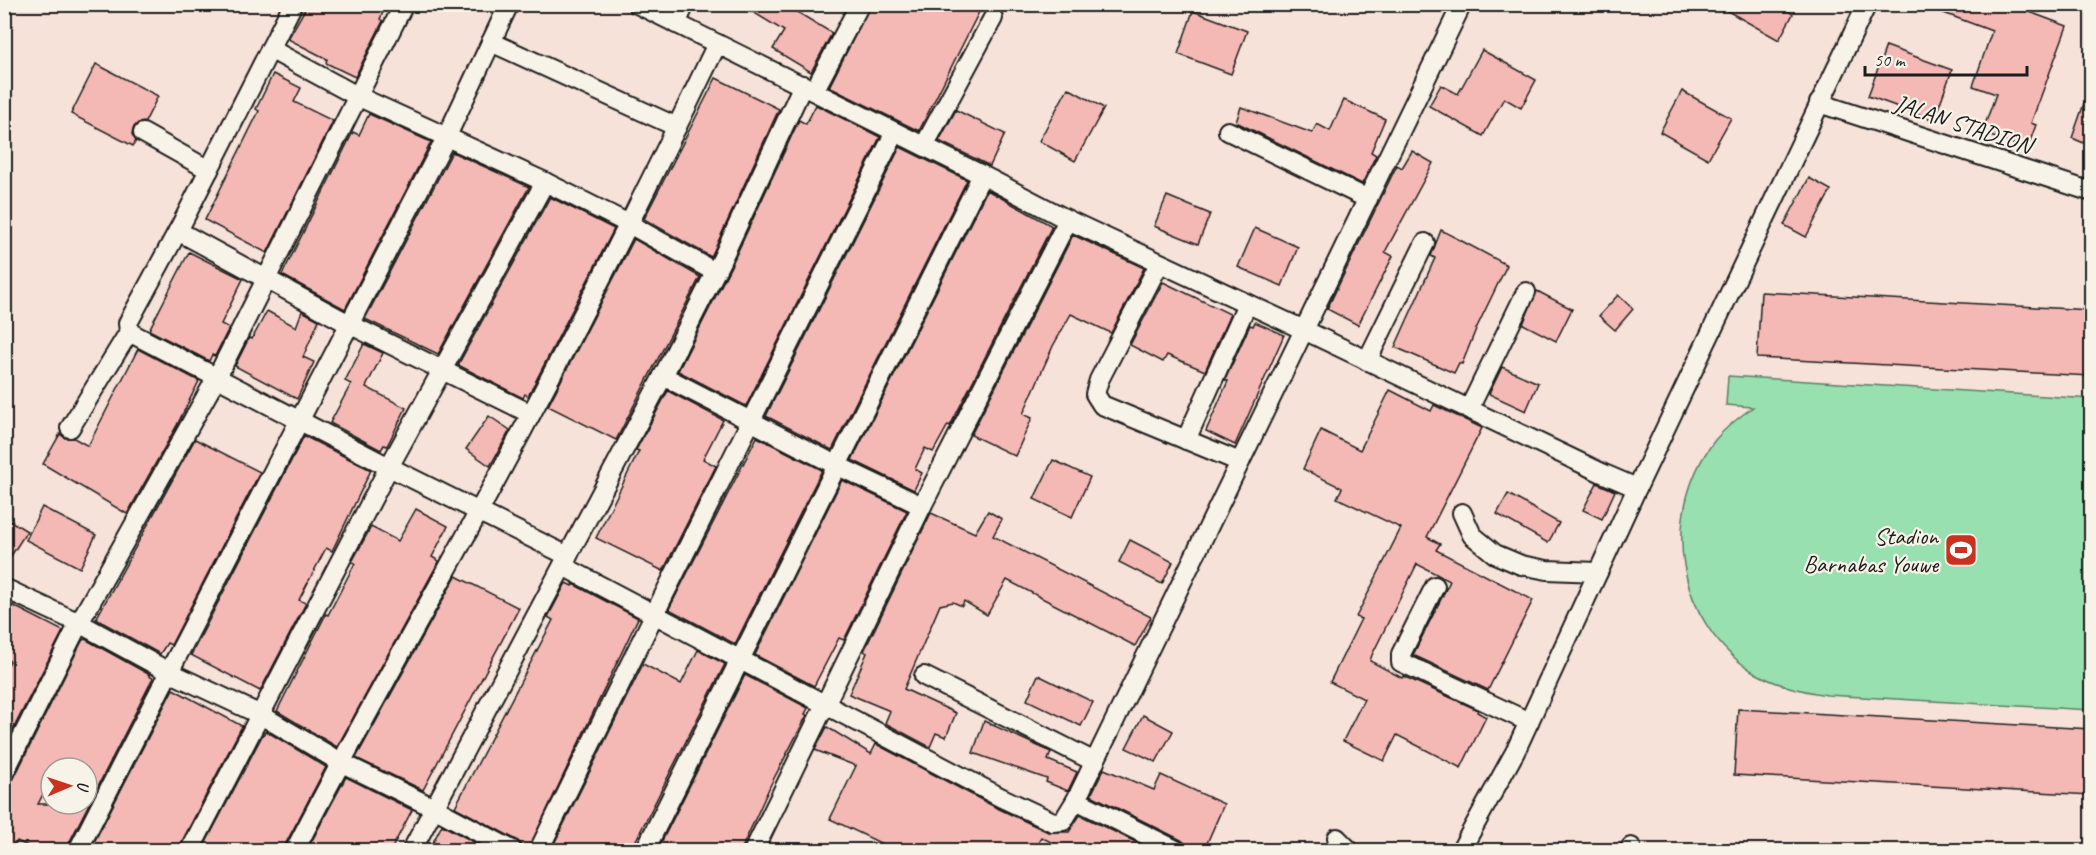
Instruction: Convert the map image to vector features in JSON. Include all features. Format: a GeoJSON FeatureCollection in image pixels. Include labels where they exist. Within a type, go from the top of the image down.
{"type":"FeatureCollection","features":[{"type":"Feature","properties":{"kind":"street"},"geometry":{"type":"LineString","coordinates":[[70,428],[129,332],[129,323],[293,4]]}},
{"type":"Feature","properties":{"kind":"street"},"geometry":{"type":"LineString","coordinates":[[4,774],[79,623],[217,377],[404,4]]}},
{"type":"Feature","properties":{"kind":"street"},"geometry":{"type":"LineString","coordinates":[[78,850],[446,138],[509,4]]}},
{"type":"Feature","properties":{"kind":"street"},"geometry":{"type":"LineString","coordinates":[[637,4],[809,88],[1068,220],[1637,488]]}},
{"type":"Feature","properties":{"kind":"street"},"geometry":{"type":"LineString","coordinates":[[676,24],[686,4]]}},
{"type":"Feature","properties":{"kind":"street"},"geometry":{"type":"LineString","coordinates":[[412,850],[663,376],[809,88],[860,4]]}},
{"type":"Feature","properties":{"kind":"street"},"geometry":{"type":"LineString","coordinates":[[129,332],[479,513],[825,706],[1000,797],[1053,822],[1063,821],[1095,762],[1462,4]]}},
{"type":"Feature","properties":{"kind":"street"},"geometry":{"type":"LineString","coordinates":[[1461,850],[1515,752],[1637,488],[1867,4]]}},
{"type":"Feature","properties":{"kind":"street"},"geometry":{"type":"LineString","coordinates":[[924,146],[993,18]]}},
{"type":"Feature","properties":{"kind":"street"},"geometry":{"type":"LineString","coordinates":[[491,42],[677,127]]}},
{"type":"Feature","properties":{"kind":"street"},"geometry":{"type":"LineString","coordinates":[[295,850],[340,762],[479,513],[531,414],[717,44]]}},
{"type":"Feature","properties":{"kind":"street"},"geometry":{"type":"LineString","coordinates":[[270,49],[357,96],[545,182],[715,272]]}},
{"type":"Feature","properties":{"kind":"street","name":"JALAN STADION"},"geometry":{"type":"LineString","coordinates":[[1819,103],[2091,192]]}},
{"type":"Feature","properties":{"kind":"street"},"geometry":{"type":"LineString","coordinates":[[1228,131],[1368,199]]}},
{"type":"Feature","properties":{"kind":"street"},"geometry":{"type":"LineString","coordinates":[[539,850],[895,132]]}},
{"type":"Feature","properties":{"kind":"street"},"geometry":{"type":"LineString","coordinates":[[143,133],[209,170]]}},
{"type":"Feature","properties":{"kind":"street"},"geometry":{"type":"LineString","coordinates":[[645,850],[982,175]]}},
{"type":"Feature","properties":{"kind":"street"},"geometry":{"type":"LineString","coordinates":[[190,850],[389,467],[545,182]]}},
{"type":"Feature","properties":{"kind":"street"},"geometry":{"type":"LineString","coordinates":[[754,850],[922,506],[1068,220]]}},
{"type":"Feature","properties":{"kind":"street"},"geometry":{"type":"LineString","coordinates":[[178,231],[349,324],[531,414]]}},
{"type":"Feature","properties":{"kind":"street"},"geometry":{"type":"LineString","coordinates":[[1367,361],[1425,243]]}},
{"type":"Feature","properties":{"kind":"street"},"geometry":{"type":"LineString","coordinates":[[1159,264],[1099,380],[1095,393],[1102,405],[1240,462]]}},
{"type":"Feature","properties":{"kind":"street"},"geometry":{"type":"LineString","coordinates":[[1469,409],[1526,292]]}},
{"type":"Feature","properties":{"kind":"street"},"geometry":{"type":"LineString","coordinates":[[1186,440],[1247,304]]}},
{"type":"Feature","properties":{"kind":"street"},"geometry":{"type":"LineString","coordinates":[[663,376],[836,465],[922,506]]}},
{"type":"Feature","properties":{"kind":"street"},"geometry":{"type":"LineString","coordinates":[[1462,513],[1472,535],[1495,554],[1521,565],[1547,570],[1598,572]]}},
{"type":"Feature","properties":{"kind":"street"},"geometry":{"type":"LineString","coordinates":[[1436,586],[1401,654],[1401,662],[1528,722]]}},
{"type":"Feature","properties":{"kind":"street"},"geometry":{"type":"LineString","coordinates":[[4,588],[79,623],[169,672],[261,715],[340,762],[434,808],[512,850]]}},
{"type":"Feature","properties":{"kind":"street"},"geometry":{"type":"LineString","coordinates":[[924,676],[1095,762]]}},
{"type":"Feature","properties":{"kind":"street"},"geometry":{"type":"LineString","coordinates":[[1076,800],[1176,850]]}},
{"type":"Feature","properties":{"kind":"green space"},"geometry":{"type":"Polygon","coordinates":[[[1728,376],[2091,399],[2091,710],[1827,695],[1774,682],[1757,674],[1730,653],[1708,628],[1693,598],[1684,567],[1682,534],[1686,501],[1697,469],[1719,435],[1753,407],[1726,405],[1728,376]]]}},
{"type":"Feature","properties":{"kind":"building"},"geometry":{"type":"Polygon","coordinates":[[[308,4],[387,4],[380,19],[383,21],[355,77],[326,63],[327,59],[288,39],[308,4]]]}},
{"type":"Feature","properties":{"kind":"building"},"geometry":{"type":"Polygon","coordinates":[[[740,4],[784,4],[832,33],[811,72],[773,49],[784,31],[740,4]]]}},
{"type":"Feature","properties":{"kind":"building"},"geometry":{"type":"Polygon","coordinates":[[[871,4],[983,4],[919,131],[829,87],[871,4]]]}},
{"type":"Feature","properties":{"kind":"building"},"geometry":{"type":"Polygon","coordinates":[[[1715,4],[1777,4],[1793,14],[1779,40],[1715,4]]]}},
{"type":"Feature","properties":{"kind":"building"},"geometry":{"type":"Polygon","coordinates":[[[1926,4],[2008,4],[2067,26],[2031,123],[2036,125],[2027,149],[1982,133],[1996,94],[1973,86],[1992,31],[1925,6],[1926,4]]]}},
{"type":"Feature","properties":{"kind":"building"},"geometry":{"type":"Polygon","coordinates":[[[1193,11],[1247,31],[1231,74],[1178,54],[1193,11]]]}},
{"type":"Feature","properties":{"kind":"building"},"geometry":{"type":"Polygon","coordinates":[[[1886,46],[1952,70],[1934,120],[1868,96],[1886,46]]]}},
{"type":"Feature","properties":{"kind":"building"},"geometry":{"type":"Polygon","coordinates":[[[1482,50],[1536,80],[1521,108],[1504,98],[1483,136],[1429,106],[1441,85],[1458,94],[1482,50]]]}},
{"type":"Feature","properties":{"kind":"building"},"geometry":{"type":"Polygon","coordinates":[[[96,64],[158,96],[145,122],[138,123],[133,128],[132,134],[136,141],[133,146],[71,114],[96,64]]]}},
{"type":"Feature","properties":{"kind":"building"},"geometry":{"type":"Polygon","coordinates":[[[273,74],[301,88],[294,102],[333,121],[267,253],[205,220],[259,111],[256,109],[273,74]]]}},
{"type":"Feature","properties":{"kind":"building"},"geometry":{"type":"Polygon","coordinates":[[[716,78],[779,109],[711,257],[644,219],[716,78]]]}},
{"type":"Feature","properties":{"kind":"building"},"geometry":{"type":"Polygon","coordinates":[[[1068,88],[1104,108],[1075,161],[1039,141],[1068,88]]]}},
{"type":"Feature","properties":{"kind":"building"},"geometry":{"type":"Polygon","coordinates":[[[2089,89],[2091,90],[2091,146],[2072,138],[2089,89]]]}},
{"type":"Feature","properties":{"kind":"building"},"geometry":{"type":"Polygon","coordinates":[[[1682,91],[1731,118],[1708,159],[1660,132],[1682,91]]]}},
{"type":"Feature","properties":{"kind":"building"},"geometry":{"type":"Polygon","coordinates":[[[1344,100],[1385,119],[1371,152],[1376,155],[1362,184],[1236,122],[1241,107],[1312,133],[1317,124],[1330,131],[1344,100]]]}},
{"type":"Feature","properties":{"kind":"building"},"geometry":{"type":"Polygon","coordinates":[[[816,105],[880,137],[746,406],[678,371],[731,266],[799,120],[806,124],[816,105]]]}},
{"type":"Feature","properties":{"kind":"building"},"geometry":{"type":"Polygon","coordinates":[[[956,110],[1005,134],[990,166],[939,141],[956,110]]]}},
{"type":"Feature","properties":{"kind":"building"},"geometry":{"type":"Polygon","coordinates":[[[369,114],[431,142],[345,309],[282,275],[353,132],[359,135],[369,114]]]}},
{"type":"Feature","properties":{"kind":"building"},"geometry":{"type":"Polygon","coordinates":[[[900,147],[967,180],[832,450],[766,416],[900,147]]]}},
{"type":"Feature","properties":{"kind":"building"},"geometry":{"type":"Polygon","coordinates":[[[1412,151],[1433,163],[1385,252],[1393,256],[1358,325],[1327,309],[1397,165],[1402,168],[1412,151]]]}},
{"type":"Feature","properties":{"kind":"building"},"geometry":{"type":"Polygon","coordinates":[[[452,152],[529,187],[438,354],[365,319],[452,152]]]}},
{"type":"Feature","properties":{"kind":"building"},"geometry":{"type":"Polygon","coordinates":[[[1809,178],[1831,190],[1806,237],[1784,225],[1809,178]]]}},
{"type":"Feature","properties":{"kind":"building"},"geometry":{"type":"Polygon","coordinates":[[[987,190],[1052,226],[950,426],[948,425],[933,452],[925,448],[915,469],[922,473],[914,490],[852,460],[987,190]]]}},
{"type":"Feature","properties":{"kind":"building"},"geometry":{"type":"Polygon","coordinates":[[[1167,196],[1210,214],[1198,244],[1154,226],[1167,196]]]}},
{"type":"Feature","properties":{"kind":"building"},"geometry":{"type":"Polygon","coordinates":[[[550,197],[614,229],[528,396],[525,394],[523,398],[458,365],[550,197]]]}},
{"type":"Feature","properties":{"kind":"building"},"geometry":{"type":"Polygon","coordinates":[[[1255,228],[1298,247],[1282,286],[1238,267],[1255,228]]]}},
{"type":"Feature","properties":{"kind":"building"},"geometry":{"type":"Polygon","coordinates":[[[1441,230],[1507,265],[1462,364],[1459,363],[1454,373],[1395,347],[1435,258],[1431,256],[1441,230]]]}},
{"type":"Feature","properties":{"kind":"building"},"geometry":{"type":"Polygon","coordinates":[[[1073,235],[1144,268],[1111,333],[1071,314],[1053,346],[1023,414],[1032,418],[1015,456],[971,435],[1073,235]]]}},
{"type":"Feature","properties":{"kind":"building"},"geometry":{"type":"Polygon","coordinates":[[[634,239],[700,277],[616,440],[548,406],[634,239]]]}},
{"type":"Feature","properties":{"kind":"building"},"geometry":{"type":"Polygon","coordinates":[[[189,252],[243,279],[221,324],[229,328],[215,356],[212,355],[209,361],[149,330],[189,252]]]}},
{"type":"Feature","properties":{"kind":"building"},"geometry":{"type":"Polygon","coordinates":[[[1163,282],[1230,314],[1205,371],[1167,355],[1163,362],[1130,345],[1163,282]]]}},
{"type":"Feature","properties":{"kind":"building"},"geometry":{"type":"Polygon","coordinates":[[[1537,291],[1572,309],[1556,341],[1523,324],[1537,291]]]}},
{"type":"Feature","properties":{"kind":"building"},"geometry":{"type":"Polygon","coordinates":[[[1761,292],[2091,310],[2091,376],[1757,358],[1761,292]]]}},
{"type":"Feature","properties":{"kind":"building"},"geometry":{"type":"Polygon","coordinates":[[[1618,295],[1633,309],[1615,330],[1599,316],[1618,295]]]}},
{"type":"Feature","properties":{"kind":"building"},"geometry":{"type":"Polygon","coordinates":[[[267,311],[296,327],[302,311],[319,320],[303,357],[314,362],[297,399],[235,366],[249,338],[252,339],[267,311]]]}},
{"type":"Feature","properties":{"kind":"building"},"geometry":{"type":"Polygon","coordinates":[[[1255,322],[1284,335],[1235,445],[1206,431],[1228,381],[1225,380],[1250,325],[1253,326],[1255,322]]]}},
{"type":"Feature","properties":{"kind":"building"},"geometry":{"type":"Polygon","coordinates":[[[364,344],[383,353],[366,387],[406,408],[387,446],[384,445],[381,450],[330,423],[351,384],[345,381],[364,344]]]}},
{"type":"Feature","properties":{"kind":"building"},"geometry":{"type":"Polygon","coordinates":[[[138,349],[199,381],[127,514],[43,464],[60,434],[65,438],[74,438],[88,446],[138,349]]]}},
{"type":"Feature","properties":{"kind":"building"},"geometry":{"type":"Polygon","coordinates":[[[1502,367],[1538,383],[1526,411],[1489,394],[1502,367]]]}},
{"type":"Feature","properties":{"kind":"building"},"geometry":{"type":"Polygon","coordinates":[[[1390,390],[1431,411],[1434,405],[1482,428],[1427,537],[1440,544],[1436,550],[1533,600],[1488,690],[1413,655],[1450,581],[1417,564],[1372,655],[1370,661],[1402,678],[1403,676],[1478,710],[1477,712],[1486,717],[1461,768],[1397,735],[1384,761],[1343,741],[1364,699],[1330,682],[1361,619],[1356,617],[1401,528],[1337,498],[1342,488],[1303,469],[1321,430],[1360,450],[1390,390]]]}},
{"type":"Feature","properties":{"kind":"building"},"geometry":{"type":"Polygon","coordinates":[[[668,391],[723,420],[703,459],[716,466],[663,571],[596,538],[639,451],[636,450],[668,391]]]}},
{"type":"Feature","properties":{"kind":"building"},"geometry":{"type":"Polygon","coordinates":[[[489,416],[510,430],[490,466],[466,449],[489,416]]]}},
{"type":"Feature","properties":{"kind":"building"},"geometry":{"type":"Polygon","coordinates":[[[304,436],[371,470],[332,551],[326,548],[299,600],[306,603],[260,691],[191,655],[304,436]]]}},
{"type":"Feature","properties":{"kind":"building"},"geometry":{"type":"Polygon","coordinates":[[[757,437],[822,470],[735,644],[669,609],[757,437]]]}},
{"type":"Feature","properties":{"kind":"building"},"geometry":{"type":"Polygon","coordinates":[[[195,439],[260,472],[171,645],[167,643],[160,654],[96,619],[195,439]]]}},
{"type":"Feature","properties":{"kind":"building"},"geometry":{"type":"Polygon","coordinates":[[[1053,460],[1090,477],[1072,517],[1034,499],[1053,460]]]}},
{"type":"Feature","properties":{"kind":"building"},"geometry":{"type":"Polygon","coordinates":[[[842,480],[907,511],[844,640],[839,638],[814,686],[755,655],[842,480]]]}},
{"type":"Feature","properties":{"kind":"building"},"geometry":{"type":"Polygon","coordinates":[[[1597,483],[1615,491],[1602,519],[1583,510],[1597,483]]]}},
{"type":"Feature","properties":{"kind":"building"},"geometry":{"type":"Polygon","coordinates":[[[1508,494],[1559,523],[1548,543],[1497,514],[1508,494]]]}},
{"type":"Feature","properties":{"kind":"building"},"geometry":{"type":"Polygon","coordinates":[[[42,507],[96,535],[80,568],[26,540],[42,507]]]}},
{"type":"Feature","properties":{"kind":"building"},"geometry":{"type":"Polygon","coordinates":[[[416,509],[448,526],[432,557],[439,561],[337,747],[277,711],[326,614],[328,615],[355,563],[352,562],[371,527],[398,541],[416,509]]]}},
{"type":"Feature","properties":{"kind":"building"},"geometry":{"type":"Polygon","coordinates":[[[988,511],[1002,519],[993,536],[1151,617],[1135,646],[1007,580],[987,615],[964,601],[962,606],[953,602],[940,605],[904,689],[956,713],[946,737],[936,733],[930,747],[885,723],[890,711],[849,694],[867,653],[864,651],[931,513],[975,533],[988,511]]]}},
{"type":"Feature","properties":{"kind":"building"},"geometry":{"type":"Polygon","coordinates":[[[4,517],[27,531],[4,567],[4,517]]]}},
{"type":"Feature","properties":{"kind":"building"},"geometry":{"type":"Polygon","coordinates":[[[1130,540],[1173,562],[1162,584],[1119,562],[1130,540]]]}},
{"type":"Feature","properties":{"kind":"building"},"geometry":{"type":"Polygon","coordinates":[[[456,576],[519,608],[423,790],[356,758],[456,576]]]}},
{"type":"Feature","properties":{"kind":"building"},"geometry":{"type":"Polygon","coordinates":[[[566,583],[572,586],[573,584],[638,618],[528,850],[523,850],[517,840],[455,807],[553,620],[548,617],[566,583]]]}},
{"type":"Feature","properties":{"kind":"building"},"geometry":{"type":"Polygon","coordinates":[[[4,601],[63,631],[4,747],[4,672],[10,661],[4,658],[4,601]]]}},
{"type":"Feature","properties":{"kind":"building"},"geometry":{"type":"Polygon","coordinates":[[[85,639],[153,678],[99,784],[99,756],[39,756],[39,816],[83,816],[67,850],[36,850],[17,841],[13,850],[4,850],[4,784],[10,783],[82,641],[85,639]]]}},
{"type":"Feature","properties":{"kind":"building"},"geometry":{"type":"Polygon","coordinates":[[[698,650],[725,664],[631,850],[551,850],[643,664],[681,684],[698,650]]]}},
{"type":"Feature","properties":{"kind":"building"},"geometry":{"type":"Polygon","coordinates":[[[745,675],[808,708],[805,714],[807,715],[771,784],[741,850],[666,850],[659,847],[745,675]]]}},
{"type":"Feature","properties":{"kind":"building"},"geometry":{"type":"Polygon","coordinates":[[[1038,675],[1093,702],[1081,726],[1027,700],[1038,675]]]}},
{"type":"Feature","properties":{"kind":"building"},"geometry":{"type":"Polygon","coordinates":[[[173,689],[242,726],[179,850],[90,850],[173,689]]]}},
{"type":"Feature","properties":{"kind":"building"},"geometry":{"type":"Polygon","coordinates":[[[1738,709],[2091,729],[2091,795],[1734,775],[1738,709]]]}},
{"type":"Feature","properties":{"kind":"building"},"geometry":{"type":"Polygon","coordinates":[[[1143,715],[1173,731],[1156,762],[1126,748],[1143,715]]]}},
{"type":"Feature","properties":{"kind":"building"},"geometry":{"type":"Polygon","coordinates":[[[984,721],[1051,752],[1048,760],[1077,772],[1068,791],[1046,782],[1047,779],[973,753],[984,721]]]}},
{"type":"Feature","properties":{"kind":"building"},"geometry":{"type":"Polygon","coordinates":[[[827,727],[871,754],[876,744],[995,807],[1048,832],[1069,832],[1080,815],[1152,850],[1067,850],[1041,837],[1035,850],[895,850],[830,819],[856,766],[815,750],[827,727]]]}},
{"type":"Feature","properties":{"kind":"building"},"geometry":{"type":"Polygon","coordinates":[[[266,731],[326,767],[284,850],[202,850],[262,736],[266,731]]]}},
{"type":"Feature","properties":{"kind":"building"},"geometry":{"type":"Polygon","coordinates":[[[1104,769],[1154,790],[1161,775],[1224,804],[1204,850],[1187,850],[1186,844],[1181,840],[1091,795],[1104,769]]]}},
{"type":"Feature","properties":{"kind":"building"},"geometry":{"type":"Polygon","coordinates":[[[346,777],[412,810],[391,850],[307,850],[346,777]]]}},
{"type":"Feature","properties":{"kind":"building"},"geometry":{"type":"Polygon","coordinates":[[[442,825],[489,850],[429,850],[442,825]]]}},
{"type":"Feature","properties":{"kind":"place","name":"Stadion Barnabas Youwe"},"geometry":{"type":"Point","coordinates":[1961,550]}}]}
